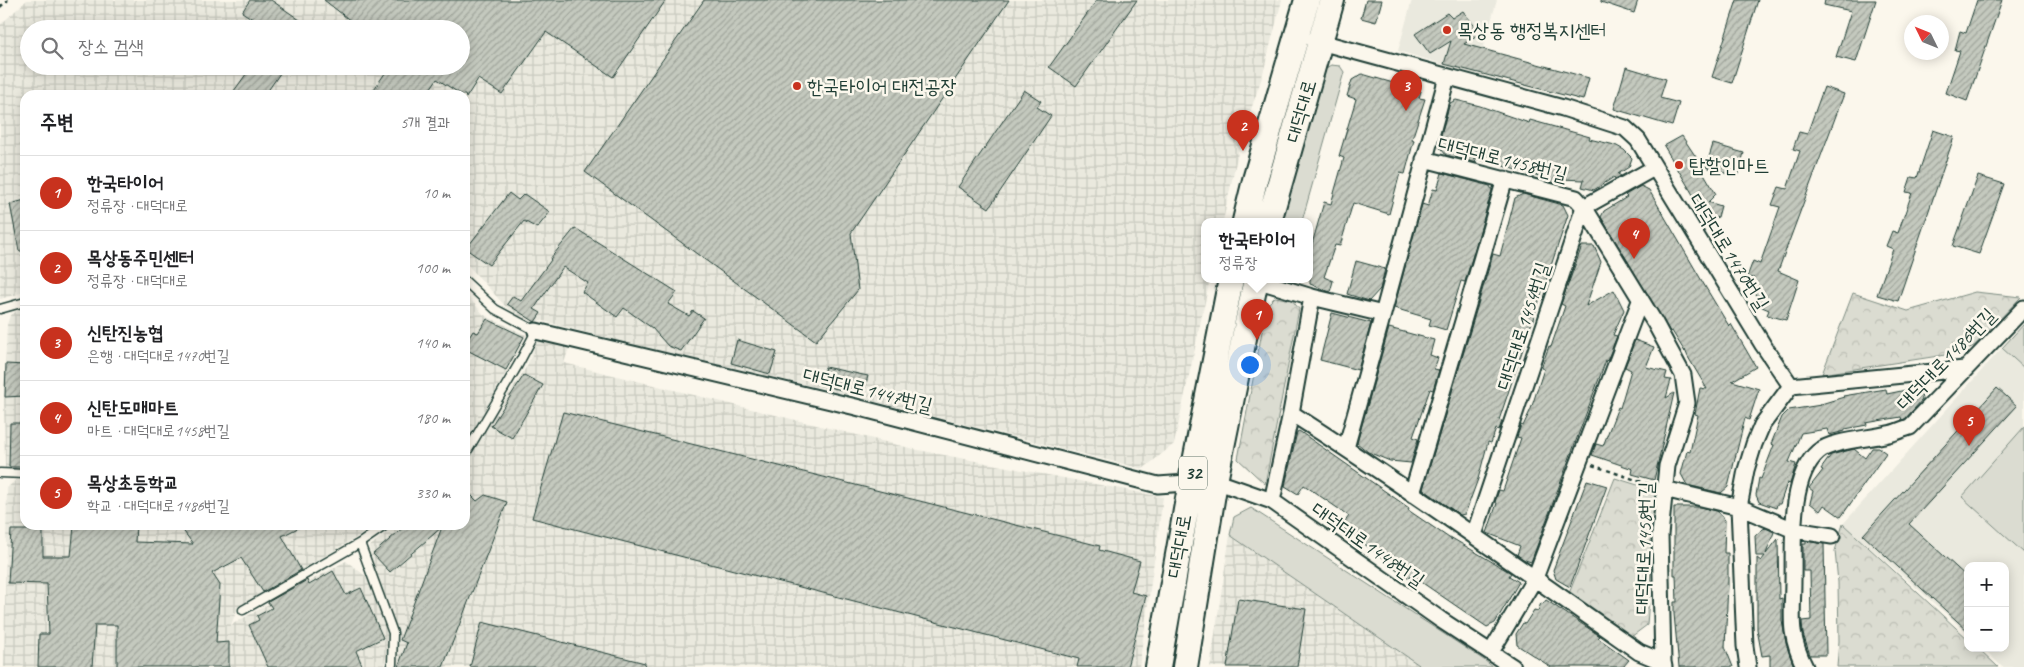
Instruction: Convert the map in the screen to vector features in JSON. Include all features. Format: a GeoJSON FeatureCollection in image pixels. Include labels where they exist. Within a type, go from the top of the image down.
{"type":"FeatureCollection","features":[{"type":"Feature","properties":{"kind":"main road","name":"대덕대로"},"geometry":{"type":"LineString","coordinates":[[1246,218],[1307,0]]}},
{"type":"Feature","properties":{"kind":"main road","name":"대덕대로"},"geometry":{"type":"LineString","coordinates":[[1270,218],[1332,0]]}},
{"type":"Feature","properties":{"kind":"main road","name":"대덕대로"},"geometry":{"type":"LineString","coordinates":[[1158,667],[1191,482],[1230,283]]}},
{"type":"Feature","properties":{"kind":"main road","name":"대덕대로"},"geometry":{"type":"LineString","coordinates":[[1185,667],[1214,481],[1255,283]]}},
{"type":"Feature","properties":{"kind":"street","name":"대덕대로1470번길"},"geometry":{"type":"LineString","coordinates":[[1298,36],[1563,108],[1625,128],[1638,140],[1763,345],[1791,386]]}},
{"type":"Feature","properties":{"kind":"street"},"geometry":{"type":"LineString","coordinates":[[1424,159],[1446,77]]}},
{"type":"Feature","properties":{"kind":"street","name":"대덕대로1458번길"},"geometry":{"type":"LineString","coordinates":[[1383,314],[1424,159],[1576,198],[1584,207],[1655,323],[1683,376],[1686,403],[1660,488],[1663,665]]}},
{"type":"Feature","properties":{"kind":"street"},"geometry":{"type":"LineString","coordinates":[[1584,207],[1654,168]]}},
{"type":"Feature","properties":{"kind":"street"},"geometry":{"type":"LineString","coordinates":[[1412,494],[1505,179]]}},
{"type":"Feature","properties":{"kind":"street","name":"대덕대로1454번길"},"geometry":{"type":"LineString","coordinates":[[1474,535],[1584,207]]}},
{"type":"Feature","properties":{"kind":"street"},"geometry":{"type":"LineString","coordinates":[[1266,283],[1312,297],[1383,314],[1346,448]]}},
{"type":"Feature","properties":{"kind":"street"},"geometry":{"type":"LineString","coordinates":[[1272,501],[1292,414],[1312,297]]}},
{"type":"Feature","properties":{"kind":"street"},"geometry":{"type":"LineString","coordinates":[[1491,652],[1534,578],[1640,301]]}},
{"type":"Feature","properties":{"kind":"street","name":"대덕대로1486번길"},"geometry":{"type":"LineString","coordinates":[[1805,667],[1798,655],[1793,630],[1794,530],[1796,500],[1808,463],[1819,451],[1848,441],[1888,434],[1910,427],[2024,308]]}},
{"type":"Feature","properties":{"kind":"street","name":"대덕대로1447번길"},"geometry":{"type":"LineString","coordinates":[[536,331],[856,407],[1158,485],[1191,482]]}},
{"type":"Feature","properties":{"kind":"street"},"geometry":{"type":"LineString","coordinates":[[1748,667],[1745,646],[1739,507],[1754,444],[1762,426],[1791,386],[1964,369]]}},
{"type":"Feature","properties":{"kind":"street"},"geometry":{"type":"LineString","coordinates":[[1292,414],[1346,448],[1474,535],[1639,652],[1663,665]]}},
{"type":"Feature","properties":{"kind":"street","name":"대덕대로1448번길"},"geometry":{"type":"LineString","coordinates":[[1191,482],[1214,481],[1272,501],[1441,620],[1513,667]]}},
{"type":"Feature","properties":{"kind":"street"},"geometry":{"type":"LineString","coordinates":[[1660,488],[1739,507],[1794,530],[1832,536]]}},
{"type":"Feature","properties":{"kind":"lane","name":"대덕대로1447번길"},"geometry":{"type":"LineString","coordinates":[[470,286],[495,309],[536,331]]}},
{"type":"Feature","properties":{"kind":"lane"},"geometry":{"type":"LineString","coordinates":[[0,309],[20,303]]}},
{"type":"Feature","properties":{"kind":"lane"},"geometry":{"type":"LineString","coordinates":[[470,447],[536,331]]}},
{"type":"Feature","properties":{"kind":"lane"},"geometry":{"type":"LineString","coordinates":[[0,474],[20,474]]}},
{"type":"Feature","properties":{"kind":"lane"},"geometry":{"type":"LineString","coordinates":[[243,610],[360,544],[379,530]]}},
{"type":"Feature","properties":{"kind":"lane"},"geometry":{"type":"LineString","coordinates":[[360,544],[393,633],[392,664]]}},
{"type":"Feature","properties":{"kind":"path"},"geometry":{"type":"LineString","coordinates":[[0,7],[8,0]]}},
{"type":"Feature","properties":{"kind":"path"},"geometry":{"type":"LineString","coordinates":[[1589,464],[1660,488]]}},
{"type":"Feature","properties":{"kind":"shaded area"},"geometry":{"type":"Polygon","coordinates":[[[27,0],[1282,0],[1262,77],[1241,139],[1224,218],[1201,218],[1201,283],[1209,283],[1174,444],[1143,469],[821,388],[632,345],[540,320],[538,328],[507,308],[470,267],[470,90],[20,90],[20,293],[0,299],[0,25],[27,0]]]}},
{"type":"Feature","properties":{"kind":"shaded area"},"geometry":{"type":"Polygon","coordinates":[[[1412,0],[1497,0],[1476,74],[1398,51],[1412,0]]]}},
{"type":"Feature","properties":{"kind":"shaded area"},"geometry":{"type":"Polygon","coordinates":[[[470,299],[484,315],[526,335],[470,439],[470,299]]]}},
{"type":"Feature","properties":{"kind":"shaded area"},"geometry":{"type":"Polygon","coordinates":[[[20,310],[20,468],[5,468],[4,399],[7,324],[10,316],[20,310]]]}},
{"type":"Feature","properties":{"kind":"shaded area"},"geometry":{"type":"Polygon","coordinates":[[[537,341],[550,341],[569,348],[564,363],[918,450],[1163,497],[1139,667],[394,667],[398,657],[397,630],[378,580],[369,547],[390,530],[470,530],[470,454],[527,366],[537,341]]]}},
{"type":"Feature","properties":{"kind":"shaded area"},"geometry":{"type":"Polygon","coordinates":[[[2002,348],[2024,368],[2024,667],[2002,667],[1987,652],[2009,652],[2009,562],[1964,562],[1964,630],[1843,524],[2002,348]]]}},
{"type":"Feature","properties":{"kind":"shaded area"},"geometry":{"type":"Polygon","coordinates":[[[16,480],[20,480],[20,530],[366,530],[238,607],[231,625],[346,561],[367,577],[390,638],[384,665],[386,667],[4,667],[7,488],[16,480]]]}},
{"type":"Feature","properties":{"kind":"shaded area"},"geometry":{"type":"Polygon","coordinates":[[[1230,535],[1422,667],[1210,667],[1230,535]]]}},
{"type":"Feature","properties":{"kind":"green space"},"geometry":{"type":"Polygon","coordinates":[[[1331,65],[1340,66],[1344,72],[1303,218],[1281,218],[1322,70],[1331,65]]]}},
{"type":"Feature","properties":{"kind":"green space"},"geometry":{"type":"Polygon","coordinates":[[[1975,292],[2021,297],[1974,346],[1958,353],[1822,374],[1853,293],[1908,311],[1975,292]]]}},
{"type":"Feature","properties":{"kind":"green space"},"geometry":{"type":"Polygon","coordinates":[[[1275,297],[1292,300],[1299,309],[1265,484],[1238,459],[1267,305],[1275,297]]]}},
{"type":"Feature","properties":{"kind":"green space"},"geometry":{"type":"Polygon","coordinates":[[[2024,324],[2024,368],[2002,348],[2024,324]]]}},
{"type":"Feature","properties":{"kind":"green space"},"geometry":{"type":"Polygon","coordinates":[[[2024,427],[2024,553],[1962,497],[2024,427]]]}},
{"type":"Feature","properties":{"kind":"green space"},"geometry":{"type":"Polygon","coordinates":[[[1615,478],[1657,491],[1647,625],[1631,637],[1568,596],[1615,478]]]}},
{"type":"Feature","properties":{"kind":"green space"},"geometry":{"type":"Polygon","coordinates":[[[1251,508],[1493,667],[1422,667],[1230,535],[1234,517],[1251,508]]]}},
{"type":"Feature","properties":{"kind":"green space"},"geometry":{"type":"Polygon","coordinates":[[[1843,524],[1964,635],[1964,652],[1982,652],[1998,667],[1837,667],[1839,641],[1838,582],[1835,551],[1843,524]]]}},
{"type":"Feature","properties":{"kind":"building"},"geometry":{"type":"Polygon","coordinates":[[[250,0],[271,0],[300,20],[254,20],[242,12],[250,0]]]}},
{"type":"Feature","properties":{"kind":"building"},"geometry":{"type":"Polygon","coordinates":[[[324,0],[666,0],[613,77],[546,32],[502,94],[478,79],[470,92],[470,90],[454,90],[437,79],[429,90],[373,90],[384,75],[470,75],[470,20],[350,20],[324,0]]]}},
{"type":"Feature","properties":{"kind":"building","name":"한국타이어 대전공장"},"geometry":{"type":"Polygon","coordinates":[[[704,0],[1009,0],[851,233],[858,290],[816,341],[585,172],[704,0]]]}},
{"type":"Feature","properties":{"kind":"building"},"geometry":{"type":"Polygon","coordinates":[[[1097,0],[1137,0],[1076,86],[1049,67],[1097,0]]]}},
{"type":"Feature","properties":{"kind":"building"},"geometry":{"type":"Polygon","coordinates":[[[1366,0],[1382,0],[1376,22],[1361,18],[1366,0]]]}},
{"type":"Feature","properties":{"kind":"building"},"geometry":{"type":"Polygon","coordinates":[[[1601,0],[1638,0],[1634,13],[1601,2],[1601,0]]]}},
{"type":"Feature","properties":{"kind":"building"},"geometry":{"type":"Polygon","coordinates":[[[1737,0],[1758,0],[1732,83],[1712,77],[1737,0]]]}},
{"type":"Feature","properties":{"kind":"building"},"geometry":{"type":"Polygon","coordinates":[[[1825,0],[1876,0],[1856,62],[1836,57],[1851,11],[1824,5],[1825,0]]]}},
{"type":"Feature","properties":{"kind":"building"},"geometry":{"type":"Polygon","coordinates":[[[1977,0],[2002,0],[1967,101],[1946,93],[1960,51],[1955,50],[1960,31],[1966,33],[1977,0]]]}},
{"type":"Feature","properties":{"kind":"building"},"geometry":{"type":"Polygon","coordinates":[[[1463,11],[1480,33],[1464,44],[1589,78],[1583,100],[1444,64],[1451,41],[1430,54],[1415,34],[1447,13],[1452,18],[1463,11]]]}},
{"type":"Feature","properties":{"kind":"building"},"geometry":{"type":"Polygon","coordinates":[[[1626,67],[1666,79],[1660,98],[1679,103],[1672,126],[1614,109],[1626,67]]]}},
{"type":"Feature","properties":{"kind":"building"},"geometry":{"type":"Polygon","coordinates":[[[1362,74],[1421,91],[1419,98],[1425,99],[1412,139],[1414,140],[1405,174],[1400,173],[1389,214],[1353,203],[1340,246],[1335,245],[1324,277],[1333,281],[1330,292],[1310,284],[1313,283],[1313,240],[1324,202],[1331,204],[1344,158],[1339,156],[1356,99],[1347,96],[1352,80],[1362,74]]]}},
{"type":"Feature","properties":{"kind":"building"},"geometry":{"type":"Polygon","coordinates":[[[245,75],[279,75],[268,90],[235,90],[245,75]]]}},
{"type":"Feature","properties":{"kind":"building"},"geometry":{"type":"Polygon","coordinates":[[[1824,87],[1844,94],[1778,271],[1799,280],[1786,320],[1767,315],[1769,310],[1762,307],[1752,288],[1754,278],[1747,277],[1753,261],[1760,264],[1780,207],[1772,205],[1779,187],[1787,189],[1800,151],[1793,149],[1799,132],[1807,134],[1824,87]]]}},
{"type":"Feature","properties":{"kind":"building"},"geometry":{"type":"Polygon","coordinates":[[[1024,90],[1041,101],[1037,107],[1051,116],[989,208],[958,187],[1024,90]]]}},
{"type":"Feature","properties":{"kind":"building"},"geometry":{"type":"Polygon","coordinates":[[[1456,100],[1529,123],[1530,120],[1590,137],[1589,139],[1615,145],[1632,158],[1629,167],[1618,174],[1621,176],[1615,179],[1614,177],[1594,190],[1582,187],[1584,180],[1561,179],[1559,184],[1547,181],[1550,179],[1474,158],[1477,163],[1446,155],[1438,145],[1450,103],[1456,100]]]}},
{"type":"Feature","properties":{"kind":"building"},"geometry":{"type":"Polygon","coordinates":[[[1933,130],[1954,137],[1898,301],[1877,295],[1893,249],[1886,246],[1892,231],[1898,233],[1912,193],[1906,192],[1911,177],[1917,178],[1933,130]]]}},
{"type":"Feature","properties":{"kind":"building"},"geometry":{"type":"Polygon","coordinates":[[[1682,136],[1702,166],[1699,165],[1716,194],[1708,202],[1721,206],[1718,217],[1708,220],[1664,146],[1682,136]]]}},
{"type":"Feature","properties":{"kind":"building"},"geometry":{"type":"Polygon","coordinates":[[[1713,144],[1744,153],[1737,177],[1706,167],[1713,144]]]}},
{"type":"Feature","properties":{"kind":"building"},"geometry":{"type":"Polygon","coordinates":[[[1442,173],[1490,186],[1492,190],[1465,282],[1461,281],[1446,330],[1429,325],[1431,319],[1394,308],[1422,204],[1428,206],[1433,189],[1437,190],[1442,173]]]}},
{"type":"Feature","properties":{"kind":"building"},"geometry":{"type":"Polygon","coordinates":[[[1978,176],[2004,184],[1979,254],[1953,246],[1978,176]]]}},
{"type":"Feature","properties":{"kind":"building"},"geometry":{"type":"Polygon","coordinates":[[[1641,186],[1649,190],[1706,288],[1729,326],[1731,324],[1756,367],[1732,381],[1759,389],[1749,420],[1745,418],[1728,487],[1721,493],[1687,485],[1681,474],[1687,451],[1690,452],[1698,415],[1695,414],[1700,388],[1707,389],[1685,350],[1685,352],[1672,331],[1670,332],[1601,217],[1604,211],[1627,197],[1625,195],[1641,186]]]}},
{"type":"Feature","properties":{"kind":"building"},"geometry":{"type":"Polygon","coordinates":[[[509,193],[518,200],[524,194],[550,212],[537,228],[524,221],[489,265],[470,252],[470,244],[509,193]]]}},
{"type":"Feature","properties":{"kind":"building"},"geometry":{"type":"Polygon","coordinates":[[[1523,194],[1563,205],[1568,215],[1499,420],[1502,421],[1499,430],[1496,429],[1491,443],[1488,442],[1478,479],[1465,514],[1460,515],[1423,489],[1493,254],[1500,256],[1515,198],[1523,194]]]}},
{"type":"Feature","properties":{"kind":"building"},"geometry":{"type":"Polygon","coordinates":[[[20,201],[20,251],[19,251],[10,204],[20,201]]]}},
{"type":"Feature","properties":{"kind":"building"},"geometry":{"type":"Polygon","coordinates":[[[575,228],[677,292],[668,304],[689,316],[693,311],[704,318],[681,351],[668,346],[652,328],[624,308],[617,317],[582,292],[588,283],[563,267],[534,309],[541,313],[535,322],[507,304],[513,296],[521,301],[550,259],[575,228]]]}},
{"type":"Feature","properties":{"kind":"building"},"geometry":{"type":"Polygon","coordinates":[[[1582,246],[1594,246],[1601,262],[1586,306],[1614,290],[1624,310],[1613,335],[1617,336],[1606,360],[1531,562],[1517,555],[1520,546],[1487,533],[1497,503],[1495,502],[1499,490],[1503,491],[1521,438],[1517,437],[1521,425],[1523,426],[1531,409],[1544,369],[1541,368],[1549,346],[1551,347],[1565,306],[1561,304],[1582,246]]]}},
{"type":"Feature","properties":{"kind":"building"},"geometry":{"type":"Polygon","coordinates":[[[1356,261],[1385,269],[1380,289],[1369,301],[1347,294],[1356,261]]]}},
{"type":"Feature","properties":{"kind":"building"},"geometry":{"type":"Polygon","coordinates":[[[1332,313],[1371,323],[1358,370],[1320,360],[1332,313]]]}},
{"type":"Feature","properties":{"kind":"building"},"geometry":{"type":"Polygon","coordinates":[[[487,319],[524,337],[506,370],[470,352],[470,336],[473,331],[478,333],[487,319]]]}},
{"type":"Feature","properties":{"kind":"building"},"geometry":{"type":"Polygon","coordinates":[[[1389,328],[1434,340],[1430,355],[1438,358],[1434,369],[1439,370],[1433,390],[1430,389],[1413,437],[1418,439],[1411,463],[1390,461],[1368,452],[1357,443],[1389,328]]]}},
{"type":"Feature","properties":{"kind":"building"},"geometry":{"type":"Polygon","coordinates":[[[737,340],[777,352],[770,374],[731,363],[737,340]]]}},
{"type":"Feature","properties":{"kind":"building"},"geometry":{"type":"Polygon","coordinates":[[[1635,340],[1654,347],[1646,367],[1667,372],[1665,379],[1671,380],[1666,398],[1674,393],[1654,480],[1632,474],[1633,469],[1592,455],[1596,444],[1603,446],[1618,407],[1620,408],[1631,370],[1625,367],[1635,340]]]}},
{"type":"Feature","properties":{"kind":"building"},"geometry":{"type":"Polygon","coordinates":[[[6,364],[20,365],[20,396],[5,397],[6,364]]]}},
{"type":"Feature","properties":{"kind":"building"},"geometry":{"type":"Polygon","coordinates":[[[825,367],[868,376],[863,395],[820,385],[825,367]]]}},
{"type":"Feature","properties":{"kind":"building"},"geometry":{"type":"Polygon","coordinates":[[[524,375],[543,385],[512,438],[491,426],[524,375]]]}},
{"type":"Feature","properties":{"kind":"building"},"geometry":{"type":"Polygon","coordinates":[[[1920,387],[1922,400],[1905,419],[1902,420],[1901,417],[1866,423],[1867,425],[1845,429],[1845,431],[1829,435],[1827,429],[1801,433],[1789,462],[1796,464],[1790,484],[1787,483],[1780,504],[1777,504],[1776,508],[1759,502],[1756,495],[1759,478],[1761,479],[1774,445],[1771,444],[1782,417],[1789,410],[1821,405],[1843,396],[1886,389],[1887,394],[1920,387]]]}},
{"type":"Feature","properties":{"kind":"building"},"geometry":{"type":"Polygon","coordinates":[[[1997,388],[2017,406],[1909,524],[1964,574],[1964,627],[1863,535],[1997,388]]]}},
{"type":"Feature","properties":{"kind":"building"},"geometry":{"type":"Polygon","coordinates":[[[563,412],[1100,546],[1099,550],[1140,561],[1131,592],[1146,596],[1127,667],[1077,667],[1079,659],[532,518],[563,412]]]}},
{"type":"Feature","properties":{"kind":"building"},"geometry":{"type":"Polygon","coordinates":[[[10,423],[20,423],[20,467],[9,467],[10,423]]]}},
{"type":"Feature","properties":{"kind":"building"},"geometry":{"type":"Polygon","coordinates":[[[1299,431],[1452,540],[1450,537],[1511,573],[1509,576],[1519,582],[1495,623],[1487,627],[1411,575],[1409,578],[1392,566],[1364,542],[1341,527],[1349,516],[1304,485],[1298,494],[1285,486],[1297,432],[1299,431]]]}},
{"type":"Feature","properties":{"kind":"building"},"geometry":{"type":"Polygon","coordinates":[[[1872,448],[1879,448],[1886,453],[1841,517],[1824,505],[1820,511],[1810,503],[1813,491],[1809,488],[1823,470],[1821,469],[1831,455],[1854,449],[1865,458],[1872,448]]]}},
{"type":"Feature","properties":{"kind":"building"},"geometry":{"type":"Polygon","coordinates":[[[1587,480],[1607,486],[1570,587],[1556,579],[1553,570],[1587,480]]]}},
{"type":"Feature","properties":{"kind":"building"},"geometry":{"type":"Polygon","coordinates":[[[470,494],[477,501],[485,495],[507,502],[443,667],[398,667],[407,643],[400,640],[441,530],[470,530],[470,494]]]}},
{"type":"Feature","properties":{"kind":"building"},"geometry":{"type":"Polygon","coordinates":[[[1674,507],[1699,507],[1717,511],[1725,520],[1724,553],[1728,553],[1728,584],[1725,647],[1733,667],[1679,667],[1674,614],[1674,602],[1677,602],[1676,575],[1674,575],[1674,507]]]}},
{"type":"Feature","properties":{"kind":"building"},"geometry":{"type":"Polygon","coordinates":[[[1766,528],[1774,532],[1766,554],[1778,539],[1779,599],[1782,598],[1782,621],[1786,643],[1794,667],[1770,667],[1770,655],[1762,656],[1757,629],[1757,558],[1761,561],[1765,556],[1756,556],[1755,536],[1766,528]]]}},
{"type":"Feature","properties":{"kind":"building"},"geometry":{"type":"Polygon","coordinates":[[[11,530],[43,530],[43,556],[71,556],[74,530],[136,530],[135,542],[193,544],[183,530],[294,530],[282,536],[301,570],[263,592],[241,558],[212,573],[220,585],[216,643],[229,642],[229,667],[117,667],[117,625],[95,625],[92,667],[38,667],[39,634],[49,634],[47,584],[8,583],[11,530]]]}},
{"type":"Feature","properties":{"kind":"building"},"geometry":{"type":"Polygon","coordinates":[[[400,530],[439,530],[390,572],[373,554],[400,530]]]}},
{"type":"Feature","properties":{"kind":"building"},"geometry":{"type":"Polygon","coordinates":[[[1806,541],[1824,544],[1826,655],[1810,655],[1803,634],[1802,621],[1811,620],[1810,571],[1803,571],[1803,544],[1806,544],[1806,541]]]}},
{"type":"Feature","properties":{"kind":"building"},"geometry":{"type":"Polygon","coordinates":[[[333,571],[346,595],[361,588],[383,638],[356,651],[363,667],[268,667],[249,625],[259,620],[257,616],[272,608],[268,602],[307,580],[309,585],[333,571]]]}},
{"type":"Feature","properties":{"kind":"building"},"geometry":{"type":"Polygon","coordinates":[[[1238,599],[1306,609],[1297,667],[1227,667],[1238,599]]]}},
{"type":"Feature","properties":{"kind":"building"},"geometry":{"type":"Polygon","coordinates":[[[1546,600],[1600,636],[1598,638],[1629,660],[1623,667],[1551,667],[1517,645],[1516,634],[1523,623],[1525,624],[1534,610],[1538,611],[1541,603],[1543,604],[1546,600]]]}},
{"type":"Feature","properties":{"kind":"building"},"geometry":{"type":"Polygon","coordinates":[[[482,622],[645,663],[644,667],[470,667],[482,622]]]}},
{"type":"Feature","properties":{"kind":"place","name":"목상동 행정복지센터"},"geometry":{"type":"Point","coordinates":[1447,30]}},
{"type":"Feature","properties":{"kind":"place","name":"한국타이어 대전공장"},"geometry":{"type":"Point","coordinates":[797,86]}},
{"type":"Feature","properties":{"kind":"place","name":"신탄진농협"},"geometry":{"type":"Point","coordinates":[1406,111]}},
{"type":"Feature","properties":{"kind":"place","name":"목상동주민센터"},"geometry":{"type":"Point","coordinates":[1243,151]}},
{"type":"Feature","properties":{"kind":"place","name":"탑할인마트"},"geometry":{"type":"Point","coordinates":[1679,165]}},
{"type":"Feature","properties":{"kind":"place","name":"신탄도매마트"},"geometry":{"type":"Point","coordinates":[1634,259]}},
{"type":"Feature","properties":{"kind":"place","name":"한국타이어"},"geometry":{"type":"Point","coordinates":[1257,340]}},
{"type":"Feature","properties":{"kind":"place","name":"목상초등학교"},"geometry":{"type":"Point","coordinates":[1969,446]}}]}
